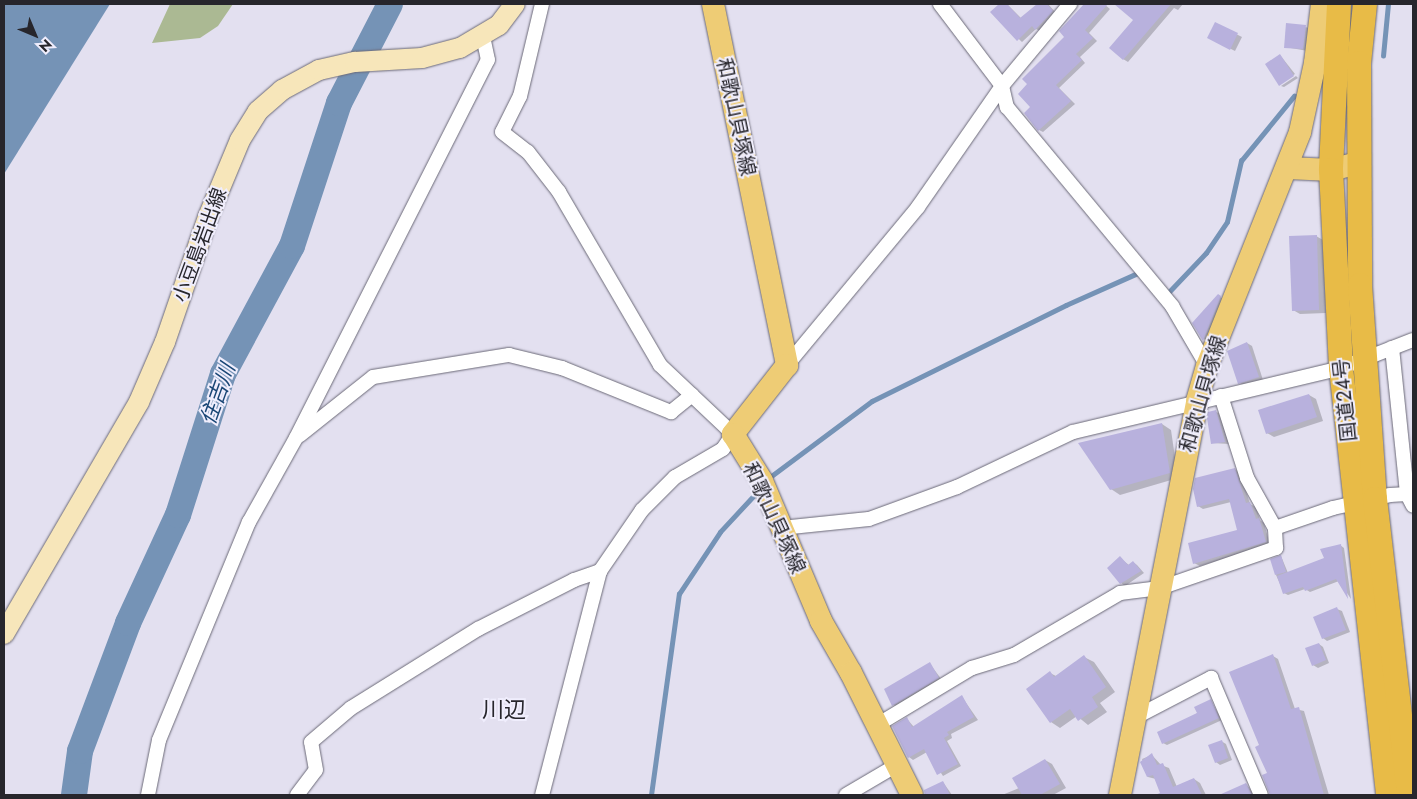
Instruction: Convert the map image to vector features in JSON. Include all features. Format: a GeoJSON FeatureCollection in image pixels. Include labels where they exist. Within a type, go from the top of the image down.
{"type":"FeatureCollection","features":[{"type":"Feature","properties":{"kind":"highway","name":"国道24号"},"geometry":{"type":"LineString","coordinates":[[1339,4],[1331,170],[1341,368],[1365,501],[1409,795]]}},
{"type":"Feature","properties":{"kind":"highway","name":"国道24号"},"geometry":{"type":"LineString","coordinates":[[1365,4],[1359,63],[1357,163],[1365,359],[1365,501],[1388,795]]}},
{"type":"Feature","properties":{"kind":"main road","name":"小豆島岩出線"},"geometry":{"type":"LineString","coordinates":[[4,634],[139,402],[165,342],[208,217],[240,140],[258,111],[282,90],[319,70],[355,62],[422,58],[460,48],[499,25],[515,4]]}},
{"type":"Feature","properties":{"kind":"main road","name":"和歌山貝塚線"},"geometry":{"type":"LineString","coordinates":[[713,4],[787,365]]}},
{"type":"Feature","properties":{"kind":"main road","name":"和歌山貝塚線"},"geometry":{"type":"LineString","coordinates":[[1120,795],[1197,401],[1207,366],[1288,168],[1300,132],[1315,63],[1322,4]]}},
{"type":"Feature","properties":{"kind":"main road"},"geometry":{"type":"LineString","coordinates":[[1288,168],[1331,170],[1357,163]]}},
{"type":"Feature","properties":{"kind":"main road"},"geometry":{"type":"LineString","coordinates":[[733,434],[787,365]]}},
{"type":"Feature","properties":{"kind":"main road","name":"和歌山貝塚線"},"geometry":{"type":"LineString","coordinates":[[733,434],[762,481],[821,621],[912,795]]}},
{"type":"Feature","properties":{"kind":"street"},"geometry":{"type":"LineString","coordinates":[[542,4],[520,96],[502,132],[528,152],[559,192],[660,365],[733,434],[723,449],[675,478],[642,510],[600,571],[542,795]]}},
{"type":"Feature","properties":{"kind":"street"},"geometry":{"type":"LineString","coordinates":[[940,4],[1002,86],[1007,107],[1172,306],[1207,366]]}},
{"type":"Feature","properties":{"kind":"street"},"geometry":{"type":"LineString","coordinates":[[787,365],[918,207],[1002,86],[1070,4]]}},
{"type":"Feature","properties":{"kind":"street"},"geometry":{"type":"LineString","coordinates":[[148,795],[159,740],[249,522],[296,438],[488,60],[483,36]]}},
{"type":"Feature","properties":{"kind":"street"},"geometry":{"type":"LineString","coordinates":[[782,532],[791,527],[868,519],[957,487],[1073,432],[1341,368],[1413,340]]}},
{"type":"Feature","properties":{"kind":"street"},"geometry":{"type":"LineString","coordinates":[[1275,528],[1333,508],[1365,501],[1410,500],[1392,348]]}},
{"type":"Feature","properties":{"kind":"street"},"geometry":{"type":"LineString","coordinates":[[296,438],[373,377],[509,355],[562,368],[671,412],[692,395]]}},
{"type":"Feature","properties":{"kind":"street"},"geometry":{"type":"LineString","coordinates":[[877,725],[972,668],[1014,655],[1120,593],[1160,588],[1276,548],[1275,528],[1247,478],[1221,396]]}},
{"type":"Feature","properties":{"kind":"street"},"geometry":{"type":"LineString","coordinates":[[297,795],[316,770],[311,742],[351,708],[478,629],[574,580],[600,571]]}},
{"type":"Feature","properties":{"kind":"street"},"geometry":{"type":"LineString","coordinates":[[1136,717],[1210,678],[1261,795]]}},
{"type":"Feature","properties":{"kind":"street"},"geometry":{"type":"LineString","coordinates":[[846,795],[897,765]]}},
{"type":"Feature","properties":{"kind":"green space"},"geometry":{"type":"Polygon","coordinates":[[[170,4],[233,4],[218,26],[200,38],[152,43],[170,4]]]}},
{"type":"Feature","properties":{"kind":"water"},"geometry":{"type":"Polygon","coordinates":[[[4,4],[110,4],[4,174],[4,4]]]}},
{"type":"Feature","properties":{"kind":"building"},"geometry":{"type":"Polygon","coordinates":[[[999,4],[1007,4],[1020,18],[1037,4],[1047,4],[1053,11],[1035,30],[1032,26],[1017,41],[990,12],[999,4]]]}},
{"type":"Feature","properties":{"kind":"building"},"geometry":{"type":"Polygon","coordinates":[[[1084,4],[1108,4],[1085,30],[1093,38],[1076,54],[1082,60],[1056,85],[1071,101],[1038,131],[1024,113],[1030,107],[1018,94],[1027,84],[1022,79],[1064,37],[1059,31],[1084,4]]]}},
{"type":"Feature","properties":{"kind":"building"},"geometry":{"type":"Polygon","coordinates":[[[1114,4],[1171,4],[1123,60],[1109,48],[1133,20],[1114,4]]]}},
{"type":"Feature","properties":{"kind":"building"},"geometry":{"type":"Polygon","coordinates":[[[1215,22],[1238,33],[1230,50],[1207,38],[1215,22]]]}},
{"type":"Feature","properties":{"kind":"building"},"geometry":{"type":"Polygon","coordinates":[[[1286,23],[1306,25],[1303,49],[1284,48],[1286,23]]]}},
{"type":"Feature","properties":{"kind":"building"},"geometry":{"type":"Polygon","coordinates":[[[1280,54],[1294,76],[1279,86],[1265,64],[1280,54]]]}},
{"type":"Feature","properties":{"kind":"building"},"geometry":{"type":"Polygon","coordinates":[[[1317,235],[1319,310],[1292,311],[1289,236],[1317,235]]]}},
{"type":"Feature","properties":{"kind":"building"},"geometry":{"type":"Polygon","coordinates":[[[1218,294],[1221,296],[1203,341],[1192,323],[1218,294]]]}},
{"type":"Feature","properties":{"kind":"building"},"geometry":{"type":"Polygon","coordinates":[[[1247,342],[1259,377],[1238,384],[1227,351],[1247,342]]]}},
{"type":"Feature","properties":{"kind":"building"},"geometry":{"type":"Polygon","coordinates":[[[1309,394],[1317,417],[1266,434],[1258,410],[1309,394]]]}},
{"type":"Feature","properties":{"kind":"building"},"geometry":{"type":"Polygon","coordinates":[[[1216,410],[1225,442],[1211,444],[1207,418],[1208,412],[1216,410]]]}},
{"type":"Feature","properties":{"kind":"building"},"geometry":{"type":"Polygon","coordinates":[[[1162,423],[1170,473],[1110,490],[1078,443],[1162,423]]]}},
{"type":"Feature","properties":{"kind":"building"},"geometry":{"type":"Polygon","coordinates":[[[1235,468],[1246,503],[1250,502],[1256,519],[1259,518],[1266,542],[1193,564],[1188,543],[1237,530],[1229,499],[1197,507],[1193,489],[1195,478],[1235,468]]]}},
{"type":"Feature","properties":{"kind":"building"},"geometry":{"type":"Polygon","coordinates":[[[1341,544],[1348,599],[1336,579],[1305,591],[1303,587],[1283,594],[1277,576],[1324,558],[1320,549],[1341,544]]]}},
{"type":"Feature","properties":{"kind":"building"},"geometry":{"type":"Polygon","coordinates":[[[1281,555],[1286,572],[1275,575],[1270,559],[1281,555]]]}},
{"type":"Feature","properties":{"kind":"building"},"geometry":{"type":"Polygon","coordinates":[[[1120,556],[1128,565],[1133,561],[1141,571],[1120,584],[1107,568],[1120,556]]]}},
{"type":"Feature","properties":{"kind":"building"},"geometry":{"type":"Polygon","coordinates":[[[1337,607],[1346,630],[1322,639],[1313,617],[1337,607]]]}},
{"type":"Feature","properties":{"kind":"building"},"geometry":{"type":"Polygon","coordinates":[[[1319,643],[1326,660],[1312,666],[1305,648],[1319,643]]]}},
{"type":"Feature","properties":{"kind":"building"},"geometry":{"type":"Polygon","coordinates":[[[1273,654],[1291,709],[1299,707],[1324,795],[1270,795],[1262,775],[1267,773],[1255,747],[1259,745],[1229,672],[1273,654]]]}},
{"type":"Feature","properties":{"kind":"building"},"geometry":{"type":"Polygon","coordinates":[[[1084,655],[1106,687],[1092,697],[1098,707],[1078,721],[1070,709],[1050,723],[1026,689],[1050,671],[1054,677],[1084,655]]]}},
{"type":"Feature","properties":{"kind":"building"},"geometry":{"type":"Polygon","coordinates":[[[930,662],[939,678],[892,706],[884,689],[930,662]]]}},
{"type":"Feature","properties":{"kind":"building"},"geometry":{"type":"Polygon","coordinates":[[[962,695],[974,717],[947,732],[949,735],[944,738],[958,764],[937,775],[924,749],[908,758],[892,726],[907,717],[912,727],[962,695]]]}},
{"type":"Feature","properties":{"kind":"building"},"geometry":{"type":"Polygon","coordinates":[[[1211,699],[1219,718],[1162,744],[1157,732],[1197,713],[1194,707],[1211,699]]]}},
{"type":"Feature","properties":{"kind":"building"},"geometry":{"type":"Polygon","coordinates":[[[1222,740],[1228,758],[1215,763],[1208,745],[1222,740]]]}},
{"type":"Feature","properties":{"kind":"building"},"geometry":{"type":"Polygon","coordinates":[[[1152,753],[1157,765],[1163,763],[1173,787],[1194,778],[1202,795],[1155,795],[1160,793],[1153,775],[1147,777],[1140,762],[1152,753]]]}},
{"type":"Feature","properties":{"kind":"building"},"geometry":{"type":"Polygon","coordinates":[[[1045,759],[1060,784],[1040,795],[1022,795],[1012,778],[1045,759]]]}},
{"type":"Feature","properties":{"kind":"building"},"geometry":{"type":"Polygon","coordinates":[[[943,781],[950,795],[925,795],[924,790],[943,781]]]}},
{"type":"Feature","properties":{"kind":"building"},"geometry":{"type":"Polygon","coordinates":[[[1246,783],[1252,795],[1219,795],[1246,783]]]}},
{"type":"Feature","properties":{"kind":"waterway","name":"住吉川"},"geometry":{"type":"LineString","coordinates":[[74,795],[80,751],[128,623],[178,515],[223,374],[292,246],[339,103],[390,4]]}},
{"type":"Feature","properties":{"kind":"waterway"},"geometry":{"type":"LineString","coordinates":[[1383,56],[1388,4]]}},
{"type":"Feature","properties":{"kind":"waterway"},"geometry":{"type":"LineString","coordinates":[[1165,296],[1206,253],[1227,222],[1241,161],[1294,96]]}},
{"type":"Feature","properties":{"kind":"waterway"},"geometry":{"type":"LineString","coordinates":[[770,477],[872,401],[1066,305],[1138,273],[1141,275]]}},
{"type":"Feature","properties":{"kind":"waterway"},"geometry":{"type":"LineString","coordinates":[[651,795],[679,594],[720,532],[757,492]]}},
{"type":"Feature","properties":{"kind":"district","name":"川辺"},"geometry":{"type":"Point","coordinates":[504,710]}}]}
